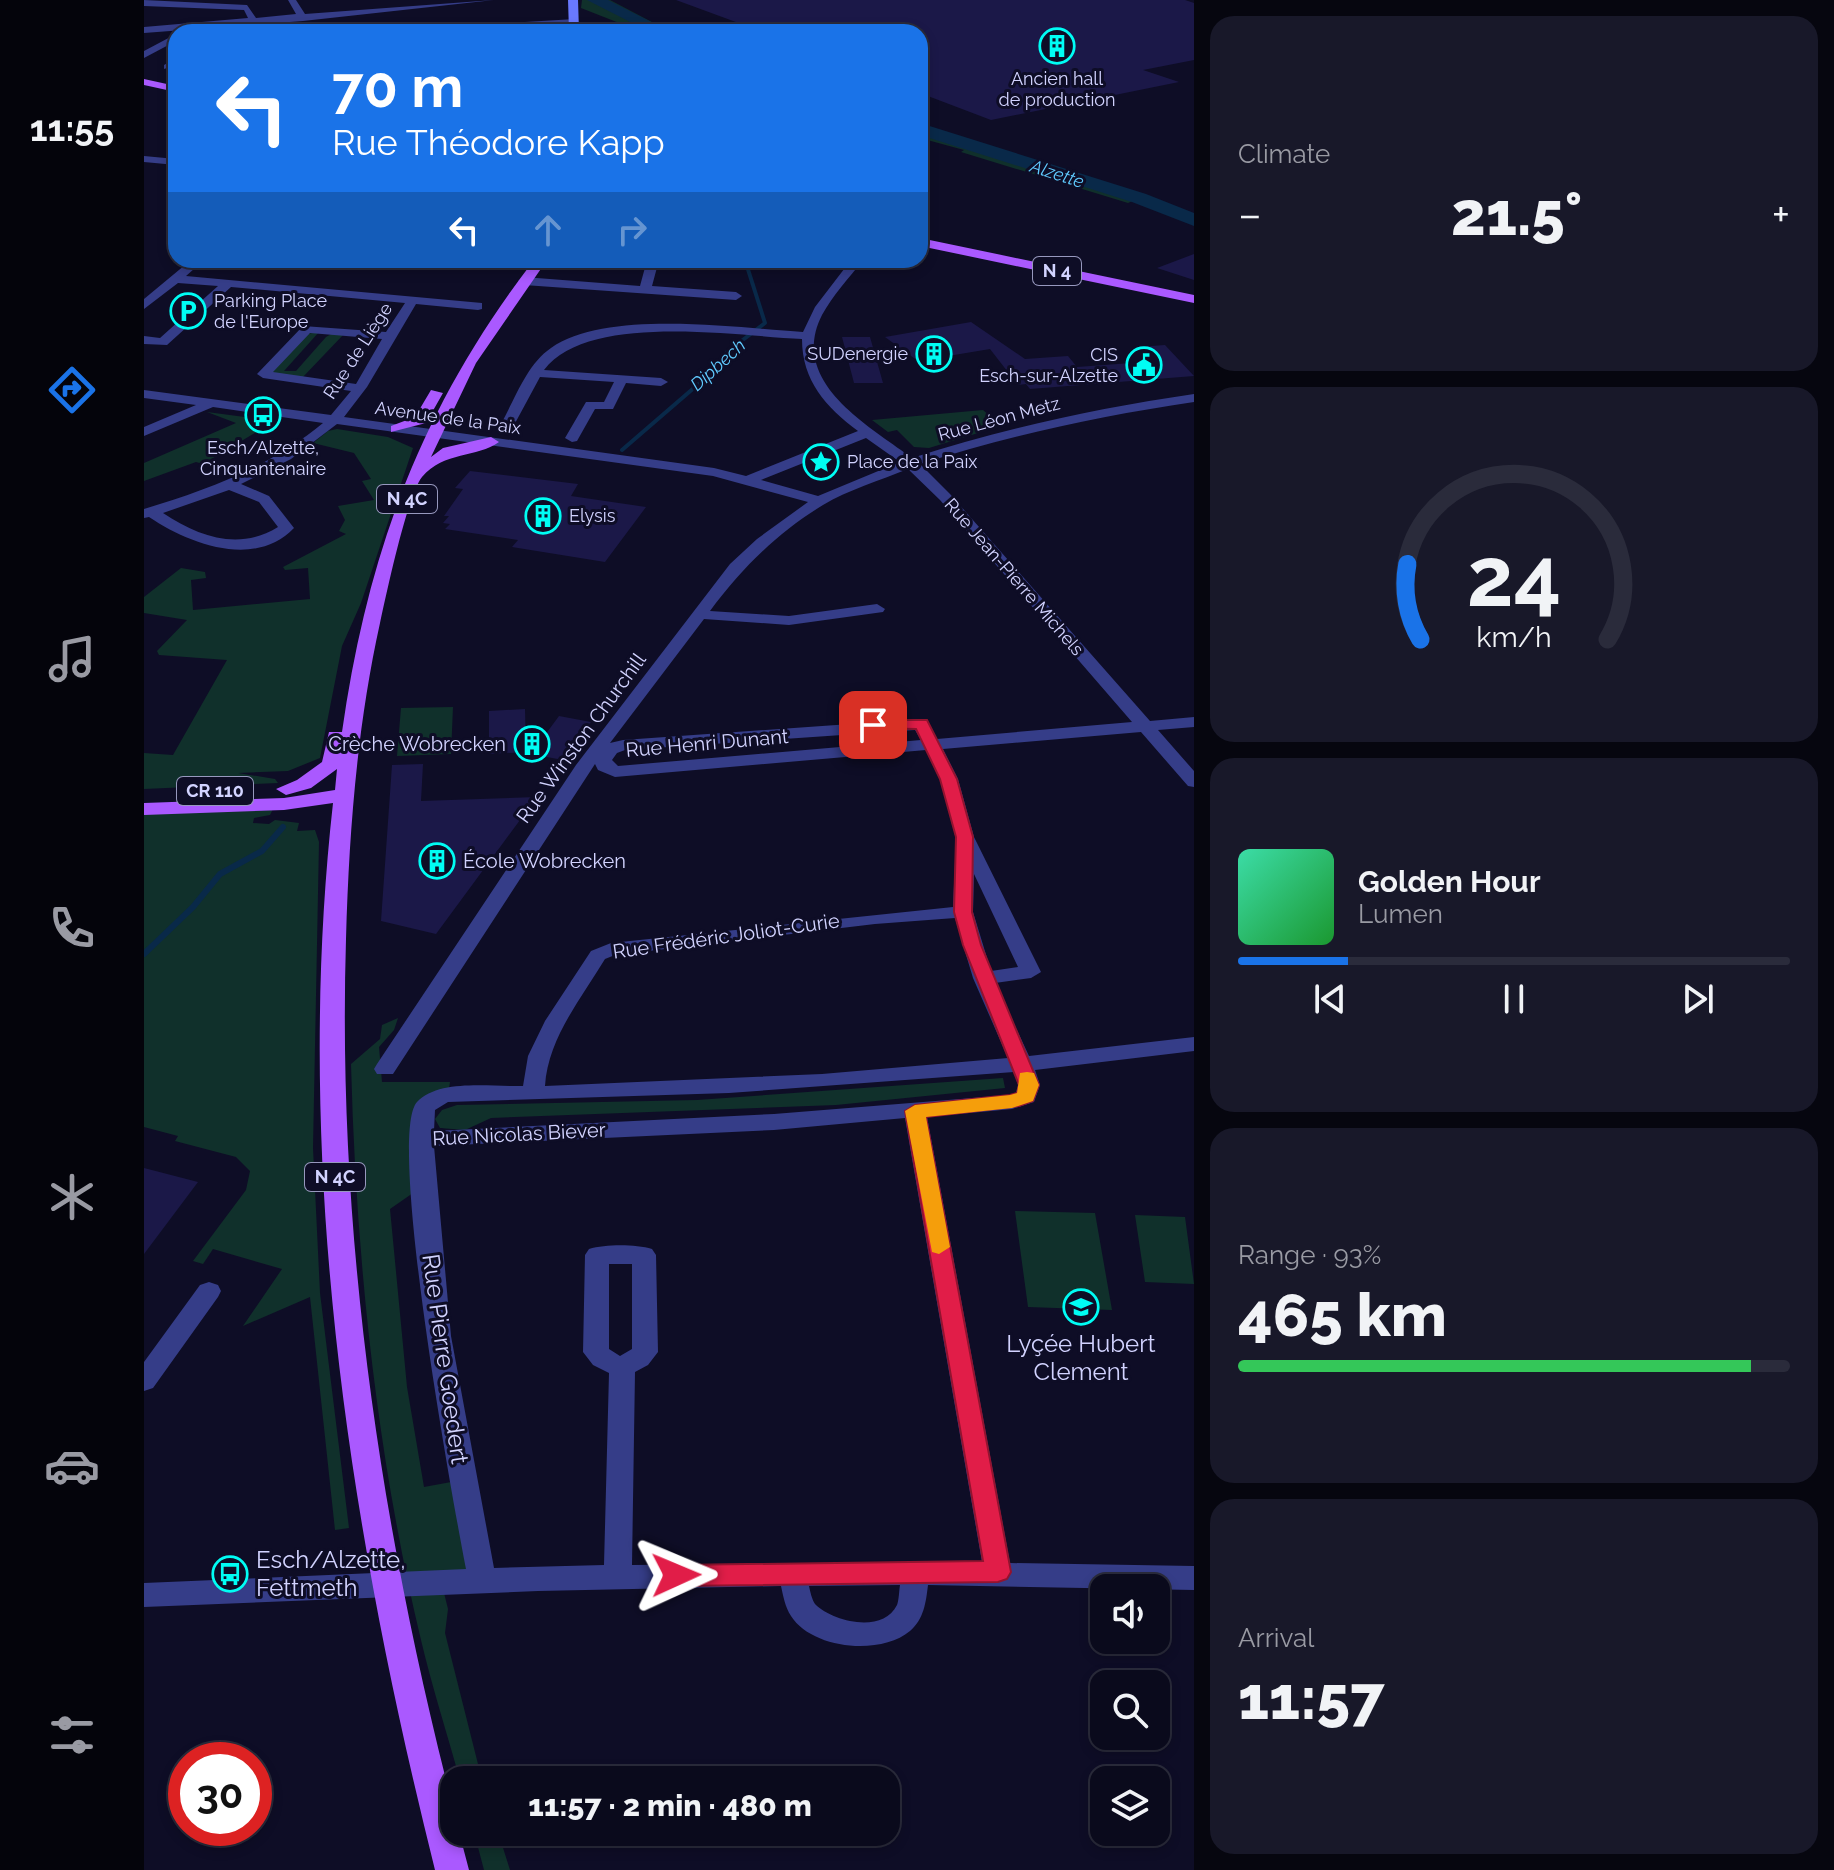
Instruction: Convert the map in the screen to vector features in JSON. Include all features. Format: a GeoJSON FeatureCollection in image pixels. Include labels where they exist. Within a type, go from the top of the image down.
{"type":"FeatureCollection","features":[{"type":"Feature","properties":{"kind":"main road"},"geometry":{"type":"LineString","coordinates":[[573,0],[573,24]]}},
{"type":"Feature","properties":{"kind":"main road"},"geometry":{"type":"LineString","coordinates":[[144,80],[168,85]]}},
{"type":"Feature","properties":{"kind":"main road","name":"N 4"},"geometry":{"type":"LineString","coordinates":[[928,244],[1194,299]]}},
{"type":"Feature","properties":{"kind":"main road","name":"N 4C"},"geometry":{"type":"LineString","coordinates":[[452,1870],[398,1656],[355,1397],[342,1283],[333,1147],[332,967],[342,808],[358,688],[375,607],[431,434],[488,332],[535,268]]}},
{"type":"Feature","properties":{"kind":"main road","name":"N 4C"},"geometry":{"type":"LineString","coordinates":[[396,429],[421,420],[459,355],[488,332]]}},
{"type":"Feature","properties":{"kind":"main road"},"geometry":{"type":"LineString","coordinates":[[416,475],[448,451],[491,442]]}},
{"type":"Feature","properties":{"kind":"main road","name":"N 4C"},"geometry":{"type":"LineString","coordinates":[[331,764],[354,641],[375,607]]}},
{"type":"Feature","properties":{"kind":"main road","name":"CR 110"},"geometry":{"type":"LineString","coordinates":[[144,809],[285,796],[331,764]]}},
{"type":"Feature","properties":{"kind":"main road","name":"CR 110"},"geometry":{"type":"LineString","coordinates":[[144,794],[285,796],[342,808]]}},
{"type":"Feature","properties":{"kind":"street"},"geometry":{"type":"LineString","coordinates":[[200,24],[242,0]]}},
{"type":"Feature","properties":{"kind":"street"},"geometry":{"type":"LineString","coordinates":[[292,0],[303,18]]}},
{"type":"Feature","properties":{"kind":"street"},"geometry":{"type":"LineString","coordinates":[[345,0],[355,14]]}},
{"type":"Feature","properties":{"kind":"street"},"geometry":{"type":"LineString","coordinates":[[225,24],[490,0]]}},
{"type":"Feature","properties":{"kind":"street"},"geometry":{"type":"LineString","coordinates":[[144,3],[247,8],[254,22]]}},
{"type":"Feature","properties":{"kind":"street"},"geometry":{"type":"LineString","coordinates":[[421,24],[423,4]]}},
{"type":"Feature","properties":{"kind":"street"},"geometry":{"type":"LineString","coordinates":[[144,30],[168,28]]}},
{"type":"Feature","properties":{"kind":"street"},"geometry":{"type":"LineString","coordinates":[[148,52],[168,41]]}},
{"type":"Feature","properties":{"kind":"street"},"geometry":{"type":"LineString","coordinates":[[144,159],[168,161]]}},
{"type":"Feature","properties":{"kind":"street"},"geometry":{"type":"LineString","coordinates":[[147,300],[189,268]]}},
{"type":"Feature","properties":{"kind":"street"},"geometry":{"type":"LineString","coordinates":[[645,289],[651,268]]}},
{"type":"Feature","properties":{"kind":"street"},"geometry":{"type":"LineString","coordinates":[[508,424],[553,351],[599,334],[637,330],[808,336],[815,318],[851,268]]}},
{"type":"Feature","properties":{"kind":"street"},"geometry":{"type":"LineString","coordinates":[[176,279],[478,306]]}},
{"type":"Feature","properties":{"kind":"street"},"geometry":{"type":"LineString","coordinates":[[524,281],[736,296]]}},
{"type":"Feature","properties":{"kind":"street"},"geometry":{"type":"LineString","coordinates":[[144,359],[229,283]]}},
{"type":"Feature","properties":{"kind":"street","name":"Rue de Liège"},"geometry":{"type":"LineString","coordinates":[[148,513],[266,466],[331,420],[359,388],[387,336],[413,300]]}},
{"type":"Feature","properties":{"kind":"street"},"geometry":{"type":"LineString","coordinates":[[324,312],[263,374],[359,388]]}},
{"type":"Feature","properties":{"kind":"street"},"geometry":{"type":"LineString","coordinates":[[307,329],[387,336]]}},
{"type":"Feature","properties":{"kind":"street","name":"Rue Jean-Pierre Michels"},"geometry":{"type":"LineString","coordinates":[[808,336],[808,355],[816,378],[832,402],[910,463],[945,497],[1194,782]]}},
{"type":"Feature","properties":{"kind":"street"},"geometry":{"type":"LineString","coordinates":[[144,340],[163,342]]}},
{"type":"Feature","properties":{"kind":"street"},"geometry":{"type":"LineString","coordinates":[[537,373],[661,382]]}},
{"type":"Feature","properties":{"kind":"street"},"geometry":{"type":"LineString","coordinates":[[572,438],[591,405],[608,406],[622,379]]}},
{"type":"Feature","properties":{"kind":"street","name":"Avenue de la Paix"},"geometry":{"type":"LineString","coordinates":[[144,394],[714,472],[747,481]]}},
{"type":"Feature","properties":{"kind":"street","name":"Rue Léon Metz"},"geometry":{"type":"LineString","coordinates":[[910,463],[1057,421],[1194,398]]}},
{"type":"Feature","properties":{"kind":"street"},"geometry":{"type":"LineString","coordinates":[[144,432],[211,404]]}},
{"type":"Feature","properties":{"kind":"street"},"geometry":{"type":"LineString","coordinates":[[747,481],[868,432]]}},
{"type":"Feature","properties":{"kind":"street"},"geometry":{"type":"LineString","coordinates":[[747,481],[819,501],[910,463]]}},
{"type":"Feature","properties":{"kind":"street"},"geometry":{"type":"LineString","coordinates":[[148,513],[192,537],[234,546],[247,546],[287,528],[264,499],[227,484]]}},
{"type":"Feature","properties":{"kind":"street","name":"Rue Winston Churchill"},"geometry":{"type":"LineString","coordinates":[[385,1069],[582,769],[735,567],[762,542],[819,501]]}},
{"type":"Feature","properties":{"kind":"street"},"geometry":{"type":"LineString","coordinates":[[700,614],[773,622],[844,617],[877,609]]}},
{"type":"Feature","properties":{"kind":"street","name":"Rue Henri Dunant"},"geometry":{"type":"LineString","coordinates":[[933,746],[921,724],[913,722],[623,745],[611,749],[603,760],[604,766],[615,772],[933,746],[1194,722]]}},
{"type":"Feature","properties":{"kind":"street"},"geometry":{"type":"LineString","coordinates":[[933,746],[949,779],[965,837],[1031,972],[983,978]]}},
{"type":"Feature","properties":{"kind":"street"},"geometry":{"type":"LineString","coordinates":[[965,837],[963,912],[983,978],[1023,1067]]}},
{"type":"Feature","properties":{"kind":"street","name":"Rue Frédéric Joliot-Curie"},"geometry":{"type":"LineString","coordinates":[[533,1094],[532,1071],[539,1050],[598,955],[611,949],[728,939],[886,915],[963,912]]}},
{"type":"Feature","properties":{"kind":"street","name":"Rue Nicolas Biever"},"geometry":{"type":"LineString","coordinates":[[1023,1067],[1029,1085],[1026,1097],[1012,1102],[774,1122],[422,1139],[424,1108],[434,1099],[448,1095],[887,1079],[1023,1067],[1194,1044]]}},
{"type":"Feature","properties":{"kind":"street"},"geometry":{"type":"LineString","coordinates":[[915,1111],[998,1572]]}},
{"type":"Feature","properties":{"kind":"street","name":"Rue Pierre Goedert"},"geometry":{"type":"LineString","coordinates":[[422,1139],[426,1218],[443,1380],[482,1578]]}},
{"type":"Feature","properties":{"kind":"street"},"geometry":{"type":"LineString","coordinates":[[144,1381],[209,1291]]}},
{"type":"Feature","properties":{"kind":"street"},"geometry":{"type":"LineString","coordinates":[[618,1576],[622,1367]]}},
{"type":"Feature","properties":{"kind":"street"},"geometry":{"type":"LineString","coordinates":[[144,1595],[482,1578],[998,1572],[1194,1578]]}},
{"type":"Feature","properties":{"kind":"street"},"geometry":{"type":"LineString","coordinates":[[791,1574],[802,1610],[837,1633],[880,1633],[900,1622],[911,1608],[915,1573]]}},
{"type":"Feature","properties":{"kind":"green space"},"geometry":{"type":"Polygon","coordinates":[[[582,0],[610,0],[656,24],[622,24],[581,8],[582,0]]]}},
{"type":"Feature","properties":{"kind":"green space"},"geometry":{"type":"Polygon","coordinates":[[[928,127],[1139,198],[1128,203],[961,152],[964,150],[928,140],[928,127]]]}},
{"type":"Feature","properties":{"kind":"green space"},"geometry":{"type":"Polygon","coordinates":[[[319,332],[284,371],[296,371],[326,337],[333,333],[344,334],[302,378],[270,372],[306,334],[319,332]]]}},
{"type":"Feature","properties":{"kind":"green space"},"geometry":{"type":"Polygon","coordinates":[[[983,410],[1001,426],[929,448],[914,447],[897,430],[888,432],[872,420],[983,410]]]}},
{"type":"Feature","properties":{"kind":"green space"},"geometry":{"type":"Polygon","coordinates":[[[207,412],[275,421],[203,464],[196,462],[144,481],[144,463],[236,423],[207,412]]]}},
{"type":"Feature","properties":{"kind":"green space"},"geometry":{"type":"Polygon","coordinates":[[[337,429],[388,437],[413,448],[361,603],[342,646],[320,758],[288,771],[238,773],[275,779],[278,783],[144,789],[144,753],[173,755],[227,660],[159,655],[157,651],[187,620],[144,613],[144,597],[181,568],[205,572],[206,578],[191,580],[193,610],[310,599],[308,568],[285,570],[283,567],[346,534],[339,531],[345,520],[338,506],[374,500],[362,481],[371,479],[354,453],[313,443],[328,431],[337,429]]]}},
{"type":"Feature","properties":{"kind":"green space"},"geometry":{"type":"Polygon","coordinates":[[[453,707],[451,754],[397,756],[401,708],[453,707]]]}},
{"type":"Feature","properties":{"kind":"green space"},"geometry":{"type":"Polygon","coordinates":[[[273,809],[270,815],[254,818],[253,823],[269,824],[275,820],[299,823],[297,831],[315,830],[319,842],[313,1148],[320,1293],[349,1528],[335,1530],[310,1297],[243,1326],[282,1269],[213,1249],[203,1264],[193,1261],[246,1190],[250,1171],[236,1157],[175,1141],[178,1136],[144,1127],[144,814],[273,809]]]}},
{"type":"Feature","properties":{"kind":"green space"},"geometry":{"type":"Polygon","coordinates":[[[398,1018],[394,1030],[379,1047],[382,1082],[450,1082],[448,1095],[434,1099],[423,1186],[390,1209],[407,1387],[424,1487],[462,1480],[482,1578],[441,1581],[448,1609],[445,1633],[478,1766],[456,1766],[425,1658],[405,1569],[380,1426],[363,1281],[351,1064],[380,1039],[382,1025],[398,1018]]]}},
{"type":"Feature","properties":{"kind":"green space"},"geometry":{"type":"Polygon","coordinates":[[[1003,1078],[1005,1088],[836,1105],[491,1118],[465,1130],[440,1128],[435,1119],[442,1110],[457,1105],[697,1100],[1003,1078]]]}},
{"type":"Feature","properties":{"kind":"green space"},"geometry":{"type":"Polygon","coordinates":[[[1015,1211],[1095,1213],[1112,1310],[1028,1307],[1015,1211]]]}},
{"type":"Feature","properties":{"kind":"green space"},"geometry":{"type":"Polygon","coordinates":[[[1135,1215],[1185,1217],[1194,1284],[1145,1282],[1135,1215]]]}},
{"type":"Feature","properties":{"kind":"green space"},"geometry":{"type":"Polygon","coordinates":[[[478,1846],[502,1846],[510,1870],[484,1870],[478,1846]]]}},
{"type":"Feature","properties":{"kind":"building","name":"Ancien hall de production"},"geometry":{"type":"Polygon","coordinates":[[[676,0],[1185,0],[1194,3],[1194,60],[1143,70],[1179,82],[991,120],[928,96],[928,24],[741,24],[676,0]]]}},
{"type":"Feature","properties":{"kind":"building"},"geometry":{"type":"Polygon","coordinates":[[[1194,254],[1194,280],[1157,268],[1194,254]]]}},
{"type":"Feature","properties":{"kind":"building"},"geometry":{"type":"Polygon","coordinates":[[[971,322],[1025,359],[1068,356],[1077,367],[1145,362],[1142,360],[1150,359],[1138,347],[1165,345],[1194,376],[1030,389],[1026,384],[1018,385],[990,349],[918,361],[885,337],[971,322]]]}},
{"type":"Feature","properties":{"kind":"building"},"geometry":{"type":"Polygon","coordinates":[[[842,337],[870,337],[883,383],[854,383],[842,337]]]}},
{"type":"Feature","properties":{"kind":"building","name":"Elysis"},"geometry":{"type":"Polygon","coordinates":[[[470,471],[578,484],[571,496],[646,507],[605,562],[512,547],[518,540],[445,529],[450,524],[443,523],[449,516],[444,516],[463,489],[455,488],[470,471]]]}},
{"type":"Feature","properties":{"kind":"building"},"geometry":{"type":"Polygon","coordinates":[[[525,709],[526,752],[489,754],[489,711],[525,709]]]}},
{"type":"Feature","properties":{"kind":"building"},"geometry":{"type":"Polygon","coordinates":[[[559,716],[591,722],[563,760],[531,754],[559,716]]]}},
{"type":"Feature","properties":{"kind":"building","name":"École Wobrecken"},"geometry":{"type":"Polygon","coordinates":[[[423,764],[421,801],[537,797],[436,934],[381,921],[392,765],[423,764]]]}},
{"type":"Feature","properties":{"kind":"building"},"geometry":{"type":"Polygon","coordinates":[[[144,1168],[198,1182],[144,1254],[144,1168]]]}},
{"type":"Feature","properties":{"kind":"waterway","name":"Alzette"},"geometry":{"type":"LineString","coordinates":[[595,0],[646,24]]}},
{"type":"Feature","properties":{"kind":"waterway","name":"Alzette"},"geometry":{"type":"LineString","coordinates":[[928,132],[1139,198],[1194,220]]}},
{"type":"Feature","properties":{"kind":"waterway","name":"Dipbech"},"geometry":{"type":"LineString","coordinates":[[622,450],[717,368],[727,352],[765,323],[748,268]]}},
{"type":"Feature","properties":{"kind":"waterway"},"geometry":{"type":"LineString","coordinates":[[144,954],[193,907],[220,874],[262,851],[283,827]]}},
{"type":"Feature","properties":{"kind":"slow traffic"},"geometry":{"type":"LineString","coordinates":[[939,1247],[915,1111],[1012,1102],[1026,1097],[1027,1078]]}},
{"type":"Feature","properties":{"kind":"place","name":"Ancien hall de production"},"geometry":{"type":"Point","coordinates":[1057,46]}},
{"type":"Feature","properties":{"kind":"place","name":"Parking Place de l'Europe"},"geometry":{"type":"Point","coordinates":[188,311]}},
{"type":"Feature","properties":{"kind":"place","name":"SUDenergie"},"geometry":{"type":"Point","coordinates":[934,354]}},
{"type":"Feature","properties":{"kind":"place","name":"CIS Esch-sur-Alzette"},"geometry":{"type":"Point","coordinates":[1144,365]}},
{"type":"Feature","properties":{"kind":"place","name":"Esch/Alzette, Cinquantenaire"},"geometry":{"type":"Point","coordinates":[263,415]}},
{"type":"Feature","properties":{"kind":"place","name":"Place de la Paix"},"geometry":{"type":"Point","coordinates":[821,462]}},
{"type":"Feature","properties":{"kind":"place","name":"Elysis"},"geometry":{"type":"Point","coordinates":[543,516]}},
{"type":"Feature","properties":{"kind":"place","name":"Crèche Wobrecken"},"geometry":{"type":"Point","coordinates":[532,744]}},
{"type":"Feature","properties":{"kind":"place","name":"École Wobrecken"},"geometry":{"type":"Point","coordinates":[437,861]}},
{"type":"Feature","properties":{"kind":"place","name":"Lyçée Hubert Clement"},"geometry":{"type":"Point","coordinates":[1081,1307]}},
{"type":"Feature","properties":{"kind":"place","name":"Esch/Alzette, Fettmeth"},"geometry":{"type":"Point","coordinates":[230,1574]}},
{"type":"Feature","properties":{"kind":"route"},"geometry":{"type":"LineString","coordinates":[[676,1575],[998,1572],[915,1111],[1012,1102],[1026,1097],[1029,1085],[983,978],[963,912],[965,837],[949,779],[921,724],[873,725]]}}]}
